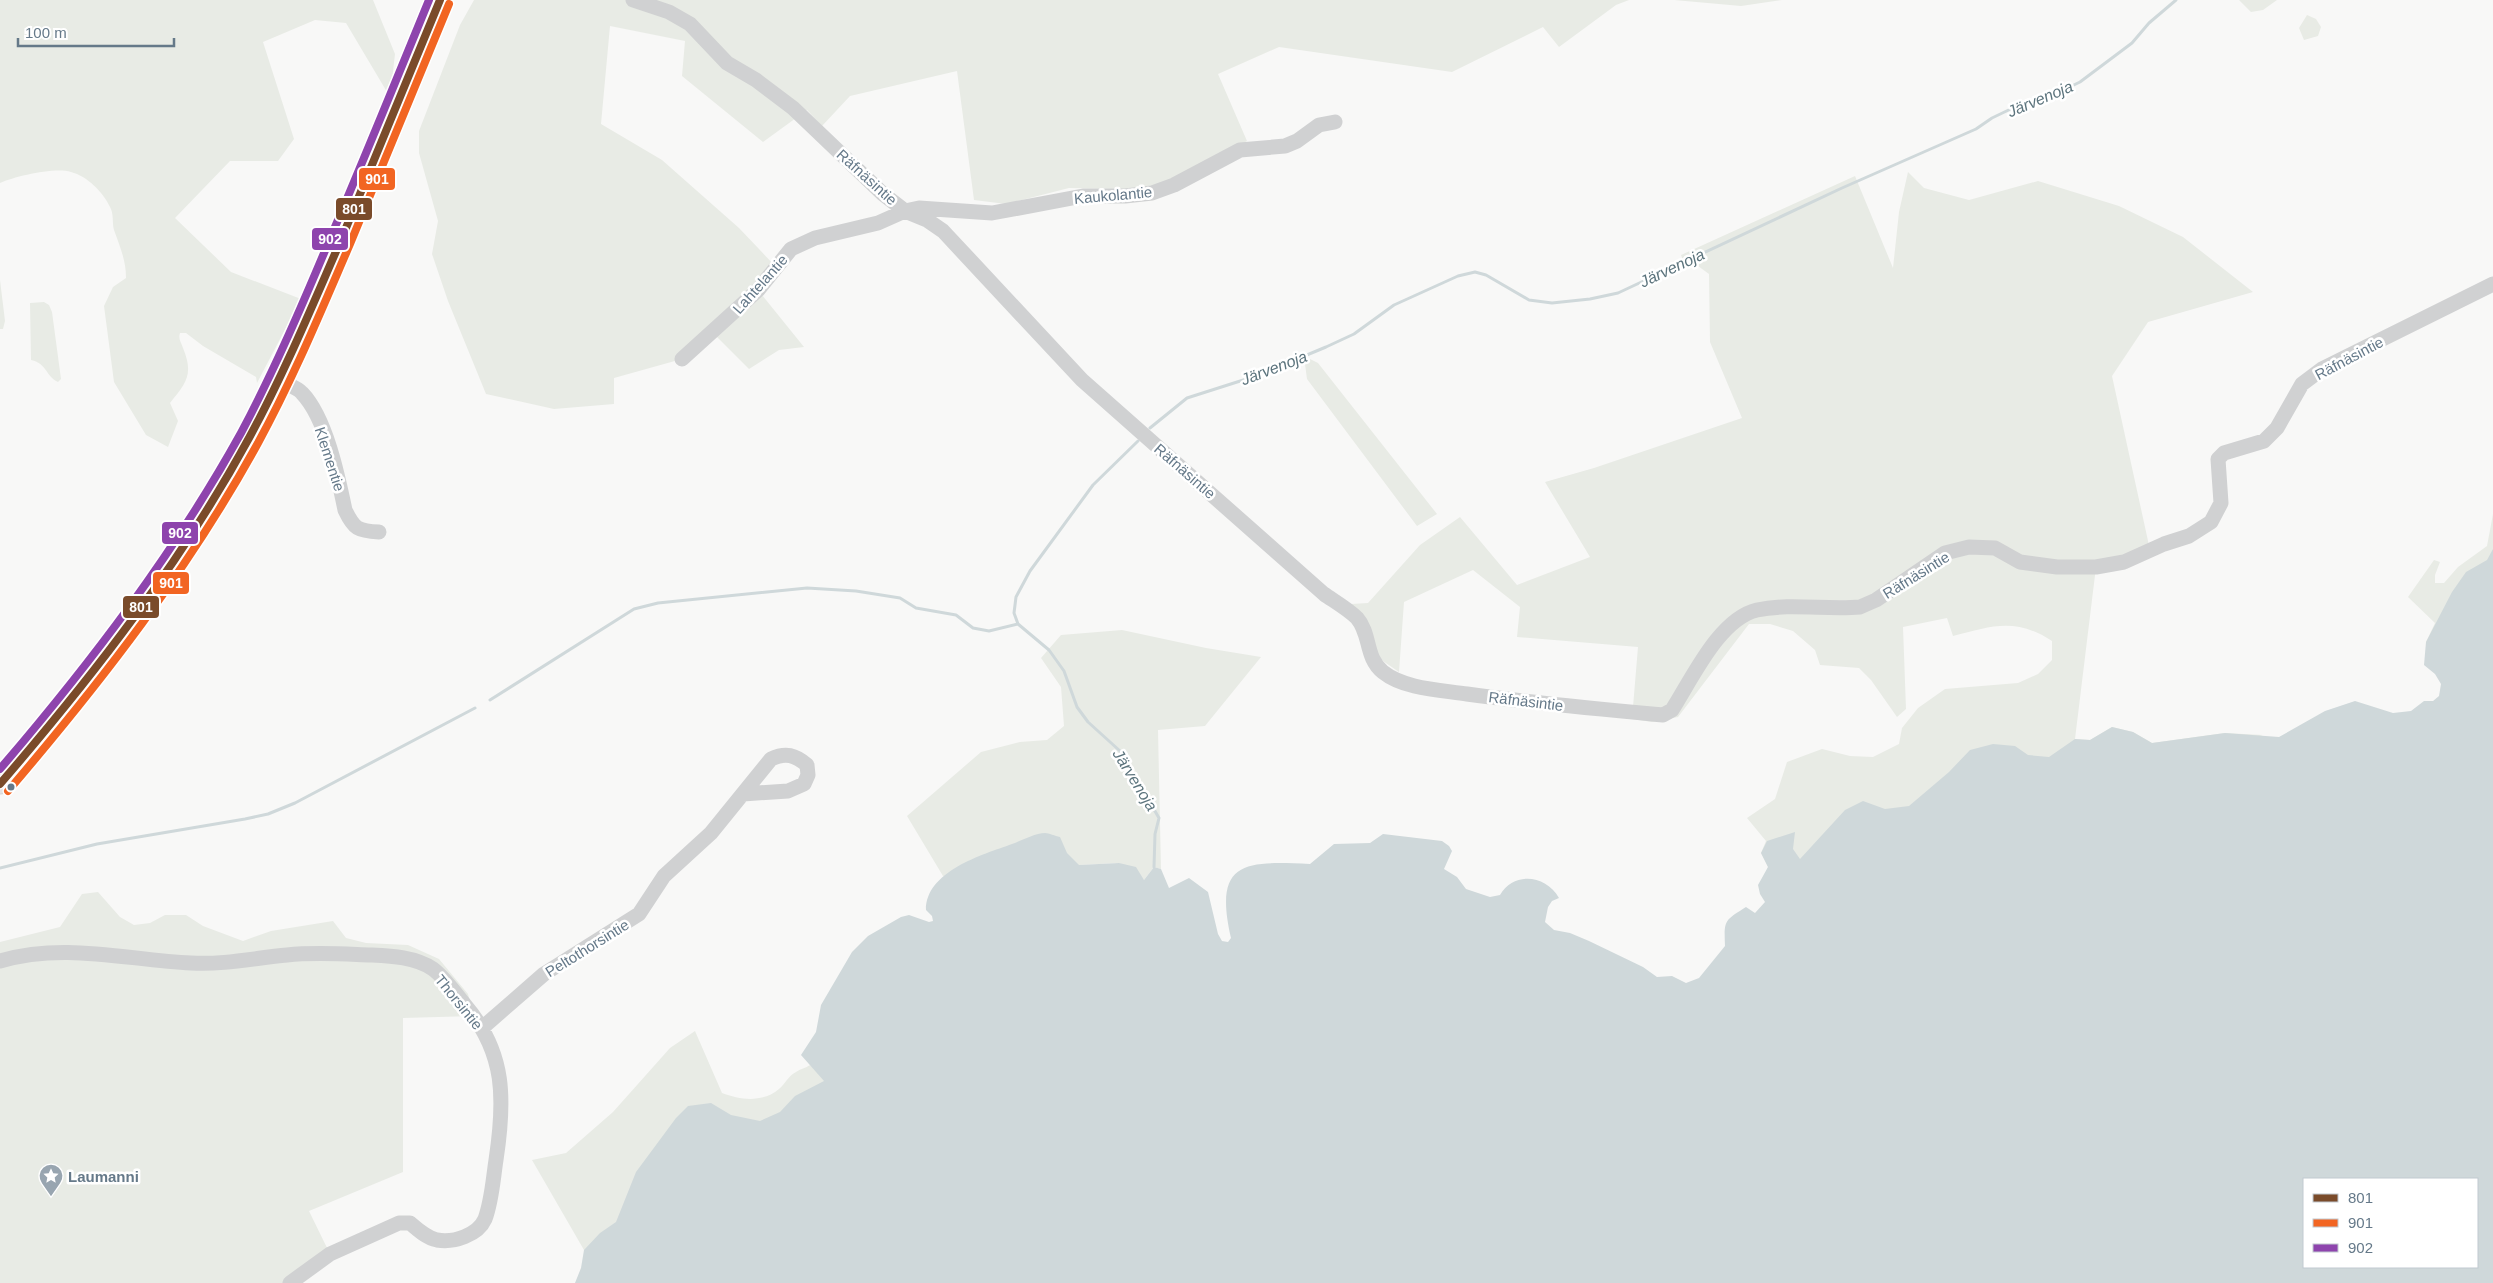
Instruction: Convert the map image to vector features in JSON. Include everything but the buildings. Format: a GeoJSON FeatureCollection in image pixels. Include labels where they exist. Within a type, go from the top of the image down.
{"type":"FeatureCollection","features":[{"type":"Feature","properties":{"kind":"main road"},"geometry":{"type":"LineString","coordinates":[[0,784],[89,678],[134,620],[178,557],[249,438],[313,304],[440,0]]}},
{"type":"Feature","properties":{"kind":"street","name":"Räfnäsintie"},"geometry":{"type":"LineString","coordinates":[[634,0],[669,12],[690,24],[726,63],[756,80],[793,108],[883,194],[905,210],[927,220],[943,231],[1082,380],[1324,594],[1358,619],[1366,634],[1371,659],[1383,672],[1398,680],[1448,691],[1521,702],[1663,715],[1672,710],[1724,632],[1738,618],[1758,610],[1860,607],[1876,600],[1945,553],[1969,547],[1995,548],[2020,562],[2057,567],[2096,566],[2124,562],[2164,544],[2189,536],[2211,522],[2220,504],[2218,459],[2224,453],[2264,441],[2276,428],[2302,384],[2322,369],[2493,284]]}},
{"type":"Feature","properties":{"kind":"street","name":"Kaukolantie"},"geometry":{"type":"LineString","coordinates":[[905,210],[935,208],[992,213],[1083,196],[1125,196],[1152,193],[1174,185],[1240,150],[1284,146],[1297,141],[1319,125],[1335,122]]}},
{"type":"Feature","properties":{"kind":"street","name":"Lahtelantie"},"geometry":{"type":"LineString","coordinates":[[682,359],[758,290],[791,248],[833,232],[878,223],[905,210]]}},
{"type":"Feature","properties":{"kind":"street","name":"Klementie"},"geometry":{"type":"LineString","coordinates":[[278,380],[301,392],[314,413],[322,431],[350,522],[360,531],[379,532]]}},
{"type":"Feature","properties":{"kind":"street","name":"Peltothorsintie"},"geometry":{"type":"LineString","coordinates":[[482,1028],[544,974],[639,914],[664,876],[711,833],[743,794]]}},
{"type":"Feature","properties":{"kind":"street","name":"Thorsintie"},"geometry":{"type":"LineString","coordinates":[[0,961],[40,952],[69,951],[191,963],[228,963],[287,955],[327,953],[398,956],[431,968],[441,976],[482,1028],[499,1068],[502,1094],[500,1129],[490,1201],[484,1220],[477,1230],[464,1238],[449,1240],[436,1240],[422,1233],[410,1223],[399,1223],[330,1254],[290,1283]]}},
{"type":"Feature","properties":{"kind":"shaded area"},"geometry":{"type":"Polygon","coordinates":[[[0,0],[373,0],[395,54],[390,97],[346,23],[315,20],[263,42],[294,139],[278,161],[230,161],[175,218],[231,272],[301,299],[257,383],[256,377],[203,346],[186,333],[180,333],[188,372],[184,384],[170,403],[178,421],[168,447],[146,435],[114,382],[104,306],[113,287],[126,278],[126,271],[114,230],[111,210],[107,201],[89,181],[71,172],[36,173],[0,183],[0,0]]]}},
{"type":"Feature","properties":{"kind":"shaded area"},"geometry":{"type":"Polygon","coordinates":[[[474,0],[1629,0],[1616,5],[1559,47],[1543,27],[1452,72],[1279,47],[1218,74],[1247,141],[1192,173],[1161,185],[1132,189],[1069,188],[1006,204],[974,200],[957,71],[850,96],[822,126],[807,110],[763,142],[682,76],[685,41],[610,26],[601,124],[662,160],[739,228],[776,267],[758,290],[804,347],[779,350],[749,369],[712,332],[682,359],[614,378],[614,404],[554,409],[486,394],[448,301],[432,254],[438,221],[419,153],[419,131],[460,25],[474,0]]]}},
{"type":"Feature","properties":{"kind":"shaded area"},"geometry":{"type":"Polygon","coordinates":[[[1674,0],[1782,0],[1741,6],[1674,0]]]}},
{"type":"Feature","properties":{"kind":"shaded area"},"geometry":{"type":"Polygon","coordinates":[[[2239,0],[2277,0],[2263,10],[2251,12],[2239,0]]]}},
{"type":"Feature","properties":{"kind":"shaded area"},"geometry":{"type":"Polygon","coordinates":[[[2307,15],[2316,19],[2321,27],[2318,36],[2304,40],[2299,28],[2307,15]]]}},
{"type":"Feature","properties":{"kind":"shaded area"},"geometry":{"type":"Polygon","coordinates":[[[1908,172],[1924,188],[1969,200],[2038,181],[2119,206],[2183,237],[2253,292],[2148,322],[2112,376],[2150,550],[2096,567],[2075,739],[2090,740],[2112,727],[2133,732],[2152,743],[2225,733],[2263,735],[1764,877],[1768,867],[1761,853],[1766,841],[1747,818],[1775,799],[1787,762],[1822,749],[1850,756],[1873,757],[1899,744],[1902,728],[1918,708],[1945,689],[2018,683],[2038,674],[2052,660],[2052,641],[2039,633],[2015,626],[1992,627],[1953,636],[1947,618],[1903,627],[1906,709],[1897,717],[1871,680],[1859,668],[1820,665],[1815,650],[1793,631],[1770,624],[1749,624],[1678,717],[1652,722],[1632,719],[1638,647],[1517,637],[1520,607],[1473,570],[1404,602],[1399,672],[1380,659],[1351,604],[1368,603],[1420,545],[1460,517],[1517,585],[1590,557],[1545,482],[1594,468],[1742,418],[1710,342],[1709,274],[1698,266],[1685,266],[1681,255],[1855,176],[1893,268],[1899,212],[1908,172]]]}},
{"type":"Feature","properties":{"kind":"shaded area"},"geometry":{"type":"Polygon","coordinates":[[[0,280],[5,321],[3,329],[0,329],[0,280]]]}},
{"type":"Feature","properties":{"kind":"shaded area"},"geometry":{"type":"Polygon","coordinates":[[[44,302],[49,305],[52,312],[61,379],[58,382],[51,377],[41,364],[31,360],[30,303],[44,302]]]}},
{"type":"Feature","properties":{"kind":"shaded area"},"geometry":{"type":"Polygon","coordinates":[[[1310,359],[1318,363],[1437,514],[1417,526],[1307,379],[1305,364],[1310,359]]]}},
{"type":"Feature","properties":{"kind":"shaded area"},"geometry":{"type":"Polygon","coordinates":[[[2493,514],[2493,627],[2426,642],[2435,623],[2408,597],[2434,560],[2440,562],[2435,575],[2435,583],[2444,583],[2458,567],[2487,546],[2493,514]]]}},
{"type":"Feature","properties":{"kind":"shaded area"},"geometry":{"type":"Polygon","coordinates":[[[2493,549],[2493,1283],[575,1283],[581,1268],[584,1250],[600,1233],[616,1222],[636,1172],[676,1118],[688,1106],[711,1103],[731,1115],[760,1121],[780,1112],[795,1096],[824,1081],[801,1055],[816,1032],[821,1005],[852,952],[868,936],[901,917],[909,915],[929,922],[933,921],[932,916],[926,910],[928,896],[945,875],[972,859],[1033,836],[1048,833],[1060,837],[1067,853],[1079,865],[1119,863],[1136,867],[1144,880],[1154,867],[1161,869],[1169,888],[1189,878],[1208,892],[1218,934],[1222,941],[1228,942],[1231,938],[1227,912],[1227,893],[1231,880],[1239,871],[1268,863],[1310,864],[1334,844],[1370,843],[1383,834],[1442,841],[1452,851],[1444,869],[1457,877],[1466,889],[1490,897],[1500,895],[1506,887],[1521,879],[1530,879],[1546,884],[1559,898],[1552,901],[1548,907],[1545,922],[1554,930],[1570,933],[1589,941],[1643,967],[1657,977],[1672,976],[1686,983],[1699,978],[1725,946],[1725,926],[1729,919],[1746,907],[1755,913],[1765,902],[1760,894],[1758,885],[1768,867],[1761,853],[1767,841],[1795,832],[1793,849],[1800,859],[1845,810],[1863,801],[1885,809],[1909,806],[1949,772],[1970,750],[1993,744],[2015,746],[2028,755],[2049,757],[2075,739],[2090,740],[2112,727],[2133,732],[2152,743],[2225,733],[2279,737],[2325,711],[2355,701],[2393,713],[2411,711],[2424,701],[2433,701],[2439,696],[2441,684],[2435,674],[2424,665],[2426,642],[2452,592],[2466,572],[2487,560],[2493,549]]]}},
{"type":"Feature","properties":{"kind":"shaded area"},"geometry":{"type":"Polygon","coordinates":[[[1122,630],[1206,648],[1261,657],[1205,726],[1158,730],[1161,869],[1154,867],[1144,880],[1119,863],[1079,865],[966,883],[943,876],[907,816],[981,752],[1020,742],[1047,740],[1064,726],[1061,687],[1041,658],[1061,635],[1122,630]]]}},
{"type":"Feature","properties":{"kind":"shaded area"},"geometry":{"type":"Polygon","coordinates":[[[98,892],[120,917],[134,925],[150,923],[165,915],[186,915],[203,926],[243,941],[271,931],[333,921],[346,938],[366,943],[408,945],[439,959],[468,994],[474,1016],[403,1018],[403,1172],[309,1211],[330,1254],[290,1283],[0,1283],[0,942],[60,927],[82,894],[98,892]]]}},
{"type":"Feature","properties":{"kind":"shaded area"},"geometry":{"type":"Polygon","coordinates":[[[695,1031],[722,1093],[744,1099],[766,1097],[779,1089],[794,1073],[810,1065],[846,1096],[611,1283],[584,1250],[532,1160],[566,1153],[613,1112],[670,1048],[695,1031]]]}},
{"type":"Feature","properties":{"kind":"waterway","name":"Järvenoja"},"geometry":{"type":"LineString","coordinates":[[1150,428],[1187,398],[1259,375],[1326,347],[1354,334],[1394,305],[1458,276],[1475,272],[1486,275],[1529,300],[1552,303],[1590,299],[1618,293],[1842,188],[1976,129],[1992,118],[2019,105],[2051,96],[2080,82],[2132,43],[2149,23],[2176,0]]}},
{"type":"Feature","properties":{"kind":"waterway","name":"Järvenoja"},"geometry":{"type":"LineString","coordinates":[[1138,441],[1093,485],[1030,571],[1016,597],[1014,613],[1018,624],[1049,650],[1064,671],[1077,707],[1088,722],[1120,751],[1159,818],[1155,834],[1154,867]]}},
{"type":"Feature","properties":{"kind":"waterway"},"geometry":{"type":"LineString","coordinates":[[490,700],[634,609],[658,603],[807,588],[856,591],[900,598],[916,608],[956,615],[973,628],[989,631],[1018,624]]}},
{"type":"Feature","properties":{"kind":"waterway"},"geometry":{"type":"LineString","coordinates":[[0,868],[97,844],[268,814],[295,803],[475,708]]}},
{"type":"Feature","properties":{"kind":"transit line","name":"902"},"geometry":{"type":"LineString","coordinates":[[0,769],[66,689],[129,607],[188,522],[241,433],[300,310],[429,0]]}},
{"type":"Feature","properties":{"kind":"transit line","name":"801"},"geometry":{"type":"LineString","coordinates":[[0,784],[69,702],[165,574],[223,484],[249,438],[286,365],[341,240],[440,0]]}},
{"type":"Feature","properties":{"kind":"transit line","name":"901"},"geometry":{"type":"LineString","coordinates":[[8,791],[110,666],[173,580],[231,490],[258,443],[295,370],[317,320],[449,4]]}},
{"type":"Feature","properties":{"kind":"place","name":"Laumanni"},"geometry":{"type":"Point","coordinates":[51,1197]}}]}
